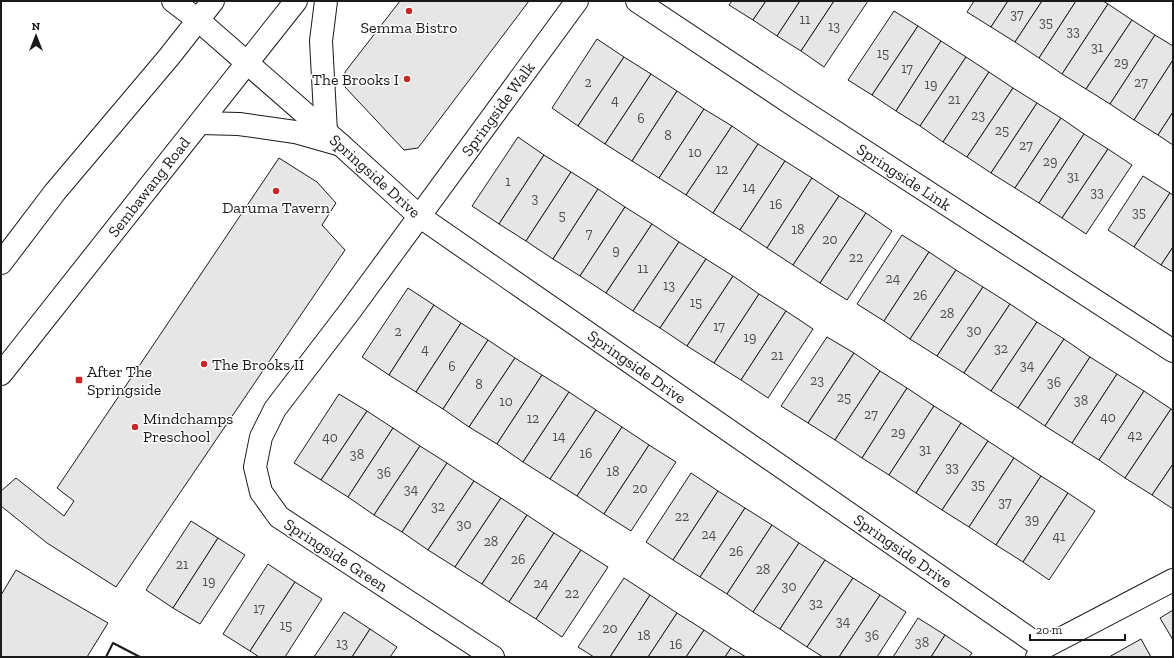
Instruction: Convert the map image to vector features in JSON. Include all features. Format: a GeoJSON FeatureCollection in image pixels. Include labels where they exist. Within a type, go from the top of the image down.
{"type":"FeatureCollection","features":[{"type":"Feature","properties":{"kind":"street","name":"Springside Drive"},"geometry":{"type":"LineString","coordinates":[[173,1],[198,20],[419,216],[1040,653]]}},
{"type":"Feature","properties":{"kind":"street"},"geometry":{"type":"LineString","coordinates":[[1,263],[55,192],[169,57],[213,1]]}},
{"type":"Feature","properties":{"kind":"street","name":"Sembawang Road"},"geometry":{"type":"LineString","coordinates":[[1,374],[296,1]]}},
{"type":"Feature","properties":{"kind":"street"},"geometry":{"type":"LineString","coordinates":[[200,122],[239,124],[333,139],[321,41],[326,1]]}},
{"type":"Feature","properties":{"kind":"street","name":"Springside Walk"},"geometry":{"type":"LineString","coordinates":[[419,216],[577,1]]}},
{"type":"Feature","properties":{"kind":"street","name":"Springside Link"},"geometry":{"type":"LineString","coordinates":[[637,1],[798,108],[1173,351]]}},
{"type":"Feature","properties":{"kind":"street","name":"Springside Green"},"geometry":{"type":"LineString","coordinates":[[419,216],[350,311],[275,409],[262,437],[255,467],[261,492],[279,517],[493,657]]}},
{"type":"Feature","properties":{"kind":"street"},"geometry":{"type":"LineString","coordinates":[[1040,653],[1173,580]]}},
{"type":"Feature","properties":{"kind":"building","name":"The Brooks I"},"geometry":{"type":"Polygon","coordinates":[[[400,1],[529,1],[418,148],[404,150],[345,87],[345,72],[400,1]]]}},
{"type":"Feature","properties":{"kind":"building"},"geometry":{"type":"Polygon","coordinates":[[[732,1],[766,1],[753,20],[729,5],[732,1]]]}},
{"type":"Feature","properties":{"kind":"building"},"geometry":{"type":"Polygon","coordinates":[[[766,1],[800,1],[777,36],[753,20],[766,1]]]}},
{"type":"Feature","properties":{"kind":"building"},"geometry":{"type":"Polygon","coordinates":[[[800,1],[834,1],[801,51],[777,36],[800,1]]]}},
{"type":"Feature","properties":{"kind":"building"},"geometry":{"type":"Polygon","coordinates":[[[834,1],[868,1],[824,67],[801,51],[834,1]]]}},
{"type":"Feature","properties":{"kind":"building"},"geometry":{"type":"Polygon","coordinates":[[[974,1],[1008,1],[991,27],[967,12],[974,1]]]}},
{"type":"Feature","properties":{"kind":"building"},"geometry":{"type":"Polygon","coordinates":[[[1008,1],[1042,1],[1015,42],[991,27],[1008,1]]]}},
{"type":"Feature","properties":{"kind":"building"},"geometry":{"type":"Polygon","coordinates":[[[1042,1],[1076,1],[1039,58],[1015,42],[1042,1]]]}},
{"type":"Feature","properties":{"kind":"building"},"geometry":{"type":"Polygon","coordinates":[[[1076,1],[1103,1],[1108,4],[1062,74],[1039,58],[1076,1]]]}},
{"type":"Feature","properties":{"kind":"building"},"geometry":{"type":"Polygon","coordinates":[[[1108,4],[1132,20],[1086,89],[1062,74],[1108,4]]]}},
{"type":"Feature","properties":{"kind":"building"},"geometry":{"type":"Polygon","coordinates":[[[894,11],[918,26],[872,95],[848,80],[894,11]]]}},
{"type":"Feature","properties":{"kind":"building"},"geometry":{"type":"Polygon","coordinates":[[[1132,20],[1155,35],[1110,104],[1086,89],[1132,20]]]}},
{"type":"Feature","properties":{"kind":"building"},"geometry":{"type":"Polygon","coordinates":[[[918,26],[941,41],[896,111],[872,95],[918,26]]]}},
{"type":"Feature","properties":{"kind":"building"},"geometry":{"type":"Polygon","coordinates":[[[1155,35],[1173,46],[1173,60],[1134,120],[1110,104],[1155,35]]]}},
{"type":"Feature","properties":{"kind":"building"},"geometry":{"type":"Polygon","coordinates":[[[597,39],[624,57],[578,126],[552,108],[597,39]]]}},
{"type":"Feature","properties":{"kind":"building"},"geometry":{"type":"Polygon","coordinates":[[[941,41],[966,57],[920,126],[896,111],[941,41]]]}},
{"type":"Feature","properties":{"kind":"building"},"geometry":{"type":"Polygon","coordinates":[[[624,57],[651,74],[605,144],[578,126],[624,57]]]}},
{"type":"Feature","properties":{"kind":"building"},"geometry":{"type":"Polygon","coordinates":[[[966,57],[989,72],[943,142],[920,126],[966,57]]]}},
{"type":"Feature","properties":{"kind":"building"},"geometry":{"type":"Polygon","coordinates":[[[1173,60],[1173,112],[1158,135],[1134,120],[1173,60]]]}},
{"type":"Feature","properties":{"kind":"building"},"geometry":{"type":"Polygon","coordinates":[[[989,72],[1013,88],[967,157],[943,142],[989,72]]]}},
{"type":"Feature","properties":{"kind":"building"},"geometry":{"type":"Polygon","coordinates":[[[651,74],[677,91],[632,161],[605,144],[651,74]]]}},
{"type":"Feature","properties":{"kind":"building"},"geometry":{"type":"Polygon","coordinates":[[[1013,88],[1037,103],[991,173],[967,157],[1013,88]]]}},
{"type":"Feature","properties":{"kind":"building"},"geometry":{"type":"Polygon","coordinates":[[[677,91],[704,109],[659,178],[632,161],[677,91]]]}},
{"type":"Feature","properties":{"kind":"building"},"geometry":{"type":"Polygon","coordinates":[[[1037,103],[1061,118],[1015,188],[991,173],[1037,103]]]}},
{"type":"Feature","properties":{"kind":"building"},"geometry":{"type":"Polygon","coordinates":[[[704,109],[732,126],[686,195],[659,178],[704,109]]]}},
{"type":"Feature","properties":{"kind":"building"},"geometry":{"type":"Polygon","coordinates":[[[1173,112],[1173,145],[1158,135],[1173,112]]]}},
{"type":"Feature","properties":{"kind":"building"},"geometry":{"type":"Polygon","coordinates":[[[1061,118],[1084,134],[1039,203],[1015,188],[1061,118]]]}},
{"type":"Feature","properties":{"kind":"building"},"geometry":{"type":"Polygon","coordinates":[[[732,126],[758,144],[713,213],[686,195],[732,126]]]}},
{"type":"Feature","properties":{"kind":"building"},"geometry":{"type":"Polygon","coordinates":[[[1084,134],[1108,149],[1062,218],[1039,203],[1084,134]]]}},
{"type":"Feature","properties":{"kind":"building"},"geometry":{"type":"Polygon","coordinates":[[[518,137],[544,155],[499,224],[472,206],[518,137]]]}},
{"type":"Feature","properties":{"kind":"building"},"geometry":{"type":"Polygon","coordinates":[[[758,144],[785,161],[740,230],[713,213],[758,144]]]}},
{"type":"Feature","properties":{"kind":"building"},"geometry":{"type":"Polygon","coordinates":[[[1108,149],[1132,165],[1086,234],[1062,218],[1108,149]]]}},
{"type":"Feature","properties":{"kind":"building"},"geometry":{"type":"Polygon","coordinates":[[[544,155],[571,172],[526,241],[499,224],[544,155]]]}},
{"type":"Feature","properties":{"kind":"building","name":"The Brooks II"},"geometry":{"type":"Polygon","coordinates":[[[279,158],[317,182],[336,203],[322,225],[345,250],[116,587],[47,543],[1,506],[1,491],[16,478],[64,516],[74,501],[57,488],[279,158]]]}},
{"type":"Feature","properties":{"kind":"building"},"geometry":{"type":"Polygon","coordinates":[[[785,161],[812,178],[767,248],[740,230],[785,161]]]}},
{"type":"Feature","properties":{"kind":"building"},"geometry":{"type":"Polygon","coordinates":[[[571,172],[598,189],[553,259],[526,241],[571,172]]]}},
{"type":"Feature","properties":{"kind":"building"},"geometry":{"type":"Polygon","coordinates":[[[1143,176],[1170,193],[1134,247],[1108,230],[1143,176]]]}},
{"type":"Feature","properties":{"kind":"building"},"geometry":{"type":"Polygon","coordinates":[[[812,178],[839,196],[793,265],[767,248],[812,178]]]}},
{"type":"Feature","properties":{"kind":"building"},"geometry":{"type":"Polygon","coordinates":[[[598,189],[625,207],[580,276],[553,259],[598,189]]]}},
{"type":"Feature","properties":{"kind":"building"},"geometry":{"type":"Polygon","coordinates":[[[1170,193],[1173,195],[1173,247],[1161,265],[1134,247],[1170,193]]]}},
{"type":"Feature","properties":{"kind":"building"},"geometry":{"type":"Polygon","coordinates":[[[839,196],[866,213],[820,283],[793,265],[839,196]]]}},
{"type":"Feature","properties":{"kind":"building"},"geometry":{"type":"Polygon","coordinates":[[[625,207],[652,224],[606,293],[580,276],[625,207]]]}},
{"type":"Feature","properties":{"kind":"building"},"geometry":{"type":"Polygon","coordinates":[[[866,213],[892,231],[847,300],[820,283],[866,213]]]}},
{"type":"Feature","properties":{"kind":"building"},"geometry":{"type":"Polygon","coordinates":[[[652,224],[679,242],[633,311],[606,293],[652,224]]]}},
{"type":"Feature","properties":{"kind":"building"},"geometry":{"type":"Polygon","coordinates":[[[902,235],[929,252],[884,321],[857,304],[902,235]]]}},
{"type":"Feature","properties":{"kind":"building"},"geometry":{"type":"Polygon","coordinates":[[[679,242],[706,259],[660,328],[633,311],[679,242]]]}},
{"type":"Feature","properties":{"kind":"building"},"geometry":{"type":"Polygon","coordinates":[[[1173,247],[1173,272],[1161,265],[1173,247]]]}},
{"type":"Feature","properties":{"kind":"building"},"geometry":{"type":"Polygon","coordinates":[[[929,252],[956,270],[910,339],[884,321],[929,252]]]}},
{"type":"Feature","properties":{"kind":"building"},"geometry":{"type":"Polygon","coordinates":[[[706,259],[733,276],[687,346],[660,328],[706,259]]]}},
{"type":"Feature","properties":{"kind":"building"},"geometry":{"type":"Polygon","coordinates":[[[956,270],[983,287],[937,356],[910,339],[956,270]]]}},
{"type":"Feature","properties":{"kind":"building"},"geometry":{"type":"Polygon","coordinates":[[[733,276],[759,294],[714,363],[687,346],[733,276]]]}},
{"type":"Feature","properties":{"kind":"building"},"geometry":{"type":"Polygon","coordinates":[[[983,287],[1010,304],[964,373],[937,356],[983,287]]]}},
{"type":"Feature","properties":{"kind":"building"},"geometry":{"type":"Polygon","coordinates":[[[408,288],[434,305],[389,375],[362,357],[408,288]]]}},
{"type":"Feature","properties":{"kind":"building"},"geometry":{"type":"Polygon","coordinates":[[[759,294],[786,311],[741,380],[714,363],[759,294]]]}},
{"type":"Feature","properties":{"kind":"building"},"geometry":{"type":"Polygon","coordinates":[[[1010,304],[1037,322],[991,391],[964,373],[1010,304]]]}},
{"type":"Feature","properties":{"kind":"building"},"geometry":{"type":"Polygon","coordinates":[[[434,305],[461,323],[416,392],[389,375],[434,305]]]}},
{"type":"Feature","properties":{"kind":"building"},"geometry":{"type":"Polygon","coordinates":[[[786,311],[813,329],[768,398],[741,380],[786,311]]]}},
{"type":"Feature","properties":{"kind":"building"},"geometry":{"type":"Polygon","coordinates":[[[1037,322],[1064,339],[1018,408],[991,391],[1037,322]]]}},
{"type":"Feature","properties":{"kind":"building"},"geometry":{"type":"Polygon","coordinates":[[[461,323],[488,340],[443,409],[416,392],[461,323]]]}},
{"type":"Feature","properties":{"kind":"building"},"geometry":{"type":"Polygon","coordinates":[[[827,337],[854,353],[808,423],[781,406],[827,337]]]}},
{"type":"Feature","properties":{"kind":"building"},"geometry":{"type":"Polygon","coordinates":[[[1064,339],[1090,357],[1045,426],[1018,408],[1064,339]]]}},
{"type":"Feature","properties":{"kind":"building"},"geometry":{"type":"Polygon","coordinates":[[[488,340],[515,358],[469,427],[443,409],[488,340]]]}},
{"type":"Feature","properties":{"kind":"building"},"geometry":{"type":"Polygon","coordinates":[[[854,353],[880,371],[835,440],[808,423],[854,353]]]}},
{"type":"Feature","properties":{"kind":"building"},"geometry":{"type":"Polygon","coordinates":[[[1090,357],[1117,374],[1072,443],[1045,426],[1090,357]]]}},
{"type":"Feature","properties":{"kind":"building"},"geometry":{"type":"Polygon","coordinates":[[[515,358],[542,375],[497,444],[469,427],[515,358]]]}},
{"type":"Feature","properties":{"kind":"building"},"geometry":{"type":"Polygon","coordinates":[[[880,371],[907,388],[862,458],[835,440],[880,371]]]}},
{"type":"Feature","properties":{"kind":"building"},"geometry":{"type":"Polygon","coordinates":[[[1117,374],[1144,391],[1099,460],[1072,443],[1117,374]]]}},
{"type":"Feature","properties":{"kind":"building"},"geometry":{"type":"Polygon","coordinates":[[[542,375],[569,392],[523,462],[497,444],[542,375]]]}},
{"type":"Feature","properties":{"kind":"building"},"geometry":{"type":"Polygon","coordinates":[[[907,388],[934,406],[889,475],[862,458],[907,388]]]}},
{"type":"Feature","properties":{"kind":"building"},"geometry":{"type":"Polygon","coordinates":[[[1144,391],[1171,409],[1125,478],[1099,460],[1144,391]]]}},
{"type":"Feature","properties":{"kind":"building"},"geometry":{"type":"Polygon","coordinates":[[[569,392],[596,410],[550,479],[523,462],[569,392]]]}},
{"type":"Feature","properties":{"kind":"building"},"geometry":{"type":"Polygon","coordinates":[[[339,394],[367,411],[321,480],[294,463],[339,394]]]}},
{"type":"Feature","properties":{"kind":"building"},"geometry":{"type":"Polygon","coordinates":[[[934,406],[961,423],[916,493],[889,475],[934,406]]]}},
{"type":"Feature","properties":{"kind":"building"},"geometry":{"type":"Polygon","coordinates":[[[1171,409],[1173,410],[1173,464],[1152,495],[1125,478],[1171,409]]]}},
{"type":"Feature","properties":{"kind":"building"},"geometry":{"type":"Polygon","coordinates":[[[596,410],[622,427],[577,496],[550,479],[596,410]]]}},
{"type":"Feature","properties":{"kind":"building"},"geometry":{"type":"Polygon","coordinates":[[[367,411],[393,428],[348,497],[321,480],[367,411]]]}},
{"type":"Feature","properties":{"kind":"building"},"geometry":{"type":"Polygon","coordinates":[[[961,423],[988,441],[942,510],[916,493],[961,423]]]}},
{"type":"Feature","properties":{"kind":"building"},"geometry":{"type":"Polygon","coordinates":[[[622,427],[649,445],[604,514],[577,496],[622,427]]]}},
{"type":"Feature","properties":{"kind":"building"},"geometry":{"type":"Polygon","coordinates":[[[393,428],[420,446],[374,515],[348,497],[393,428]]]}},
{"type":"Feature","properties":{"kind":"building"},"geometry":{"type":"Polygon","coordinates":[[[988,441],[1014,458],[969,527],[942,510],[988,441]]]}},
{"type":"Feature","properties":{"kind":"building"},"geometry":{"type":"Polygon","coordinates":[[[649,445],[676,462],[631,531],[604,514],[649,445]]]}},
{"type":"Feature","properties":{"kind":"building"},"geometry":{"type":"Polygon","coordinates":[[[420,446],[447,463],[402,532],[374,515],[420,446]]]}},
{"type":"Feature","properties":{"kind":"building"},"geometry":{"type":"Polygon","coordinates":[[[1014,458],[1041,476],[996,545],[969,527],[1014,458]]]}},
{"type":"Feature","properties":{"kind":"building"},"geometry":{"type":"Polygon","coordinates":[[[447,463],[474,481],[428,550],[402,532],[447,463]]]}},
{"type":"Feature","properties":{"kind":"building"},"geometry":{"type":"Polygon","coordinates":[[[1173,464],[1173,509],[1152,495],[1173,464]]]}},
{"type":"Feature","properties":{"kind":"building"},"geometry":{"type":"Polygon","coordinates":[[[691,473],[718,491],[673,560],[646,542],[691,473]]]}},
{"type":"Feature","properties":{"kind":"building"},"geometry":{"type":"Polygon","coordinates":[[[1041,476],[1068,493],[1023,562],[996,545],[1041,476]]]}},
{"type":"Feature","properties":{"kind":"building"},"geometry":{"type":"Polygon","coordinates":[[[474,481],[501,498],[455,567],[428,550],[474,481]]]}},
{"type":"Feature","properties":{"kind":"building"},"geometry":{"type":"Polygon","coordinates":[[[718,491],[745,508],[700,577],[673,560],[718,491]]]}},
{"type":"Feature","properties":{"kind":"building"},"geometry":{"type":"Polygon","coordinates":[[[1068,493],[1095,511],[1049,580],[1023,562],[1068,493]]]}},
{"type":"Feature","properties":{"kind":"building"},"geometry":{"type":"Polygon","coordinates":[[[501,498],[527,515],[482,584],[455,567],[501,498]]]}},
{"type":"Feature","properties":{"kind":"building"},"geometry":{"type":"Polygon","coordinates":[[[745,508],[772,525],[727,594],[700,577],[745,508]]]}},
{"type":"Feature","properties":{"kind":"building"},"geometry":{"type":"Polygon","coordinates":[[[527,515],[554,533],[509,602],[482,584],[527,515]]]}},
{"type":"Feature","properties":{"kind":"building"},"geometry":{"type":"Polygon","coordinates":[[[191,521],[218,538],[173,608],[146,590],[191,521]]]}},
{"type":"Feature","properties":{"kind":"building"},"geometry":{"type":"Polygon","coordinates":[[[772,525],[799,543],[753,612],[727,594],[772,525]]]}},
{"type":"Feature","properties":{"kind":"building"},"geometry":{"type":"Polygon","coordinates":[[[554,533],[581,550],[536,619],[509,602],[554,533]]]}},
{"type":"Feature","properties":{"kind":"building"},"geometry":{"type":"Polygon","coordinates":[[[218,538],[245,555],[200,624],[173,608],[218,538]]]}},
{"type":"Feature","properties":{"kind":"building"},"geometry":{"type":"Polygon","coordinates":[[[799,543],[825,560],[780,629],[753,612],[799,543]]]}},
{"type":"Feature","properties":{"kind":"building"},"geometry":{"type":"Polygon","coordinates":[[[581,550],[608,567],[562,637],[536,619],[581,550]]]}},
{"type":"Feature","properties":{"kind":"building"},"geometry":{"type":"Polygon","coordinates":[[[825,560],[853,578],[807,647],[780,629],[825,560]]]}},
{"type":"Feature","properties":{"kind":"building"},"geometry":{"type":"Polygon","coordinates":[[[268,564],[295,582],[250,651],[223,634],[268,564]]]}},
{"type":"Feature","properties":{"kind":"building"},"geometry":{"type":"Polygon","coordinates":[[[16,570],[108,623],[87,657],[1,657],[1,595],[16,570]]]}},
{"type":"Feature","properties":{"kind":"building"},"geometry":{"type":"Polygon","coordinates":[[[624,578],[650,595],[610,657],[594,657],[578,647],[624,578]]]}},
{"type":"Feature","properties":{"kind":"building"},"geometry":{"type":"Polygon","coordinates":[[[853,578],[880,595],[839,657],[823,657],[807,647],[853,578]]]}},
{"type":"Feature","properties":{"kind":"building"},"geometry":{"type":"Polygon","coordinates":[[[295,582],[322,599],[285,657],[259,657],[250,651],[295,582]]]}},
{"type":"Feature","properties":{"kind":"building"},"geometry":{"type":"Polygon","coordinates":[[[650,595],[677,613],[648,657],[610,657],[650,595]]]}},
{"type":"Feature","properties":{"kind":"building"},"geometry":{"type":"Polygon","coordinates":[[[880,595],[906,612],[877,657],[839,657],[880,595]]]}},
{"type":"Feature","properties":{"kind":"building"},"geometry":{"type":"Polygon","coordinates":[[[1173,610],[1173,640],[1160,618],[1173,610]]]}},
{"type":"Feature","properties":{"kind":"building"},"geometry":{"type":"Polygon","coordinates":[[[344,612],[370,629],[352,657],[314,657],[344,612]]]}},
{"type":"Feature","properties":{"kind":"building"},"geometry":{"type":"Polygon","coordinates":[[[677,613],[704,630],[686,657],[648,657],[677,613]]]}},
{"type":"Feature","properties":{"kind":"building"},"geometry":{"type":"Polygon","coordinates":[[[918,618],[945,635],[931,657],[893,657],[918,618]]]}},
{"type":"Feature","properties":{"kind":"building"},"geometry":{"type":"Polygon","coordinates":[[[370,629],[397,647],[390,657],[352,657],[370,629]]]}},
{"type":"Feature","properties":{"kind":"building"},"geometry":{"type":"Polygon","coordinates":[[[704,630],[731,648],[725,657],[686,657],[704,630]]]}},
{"type":"Feature","properties":{"kind":"building"},"geometry":{"type":"Polygon","coordinates":[[[945,635],[972,653],[969,657],[931,657],[945,635]]]}},
{"type":"Feature","properties":{"kind":"building"},"geometry":{"type":"Polygon","coordinates":[[[1141,639],[1151,657],[1109,657],[1141,639]]]}},
{"type":"Feature","properties":{"kind":"building"},"geometry":{"type":"Polygon","coordinates":[[[731,648],[746,657],[725,657],[731,648]]]}},
{"type":"Feature","properties":{"kind":"wall"},"geometry":{"type":"LineString","coordinates":[[106,657],[113,643],[140,657]]}},
{"type":"Feature","properties":{"kind":"place","name":"Semma Bistro"},"geometry":{"type":"Point","coordinates":[409,11]}},
{"type":"Feature","properties":{"kind":"place","name":"The Brooks I"},"geometry":{"type":"Point","coordinates":[407,79]}},
{"type":"Feature","properties":{"kind":"place","name":"Daruma Tavern"},"geometry":{"type":"Point","coordinates":[276,191]}},
{"type":"Feature","properties":{"kind":"place","name":"The Brooks II"},"geometry":{"type":"Point","coordinates":[204,364]}},
{"type":"Feature","properties":{"kind":"place","name":"After The Springside"},"geometry":{"type":"Point","coordinates":[79,380]}},
{"type":"Feature","properties":{"kind":"place","name":"Mindchamps Preschool"},"geometry":{"type":"Point","coordinates":[135,427]}}]}
